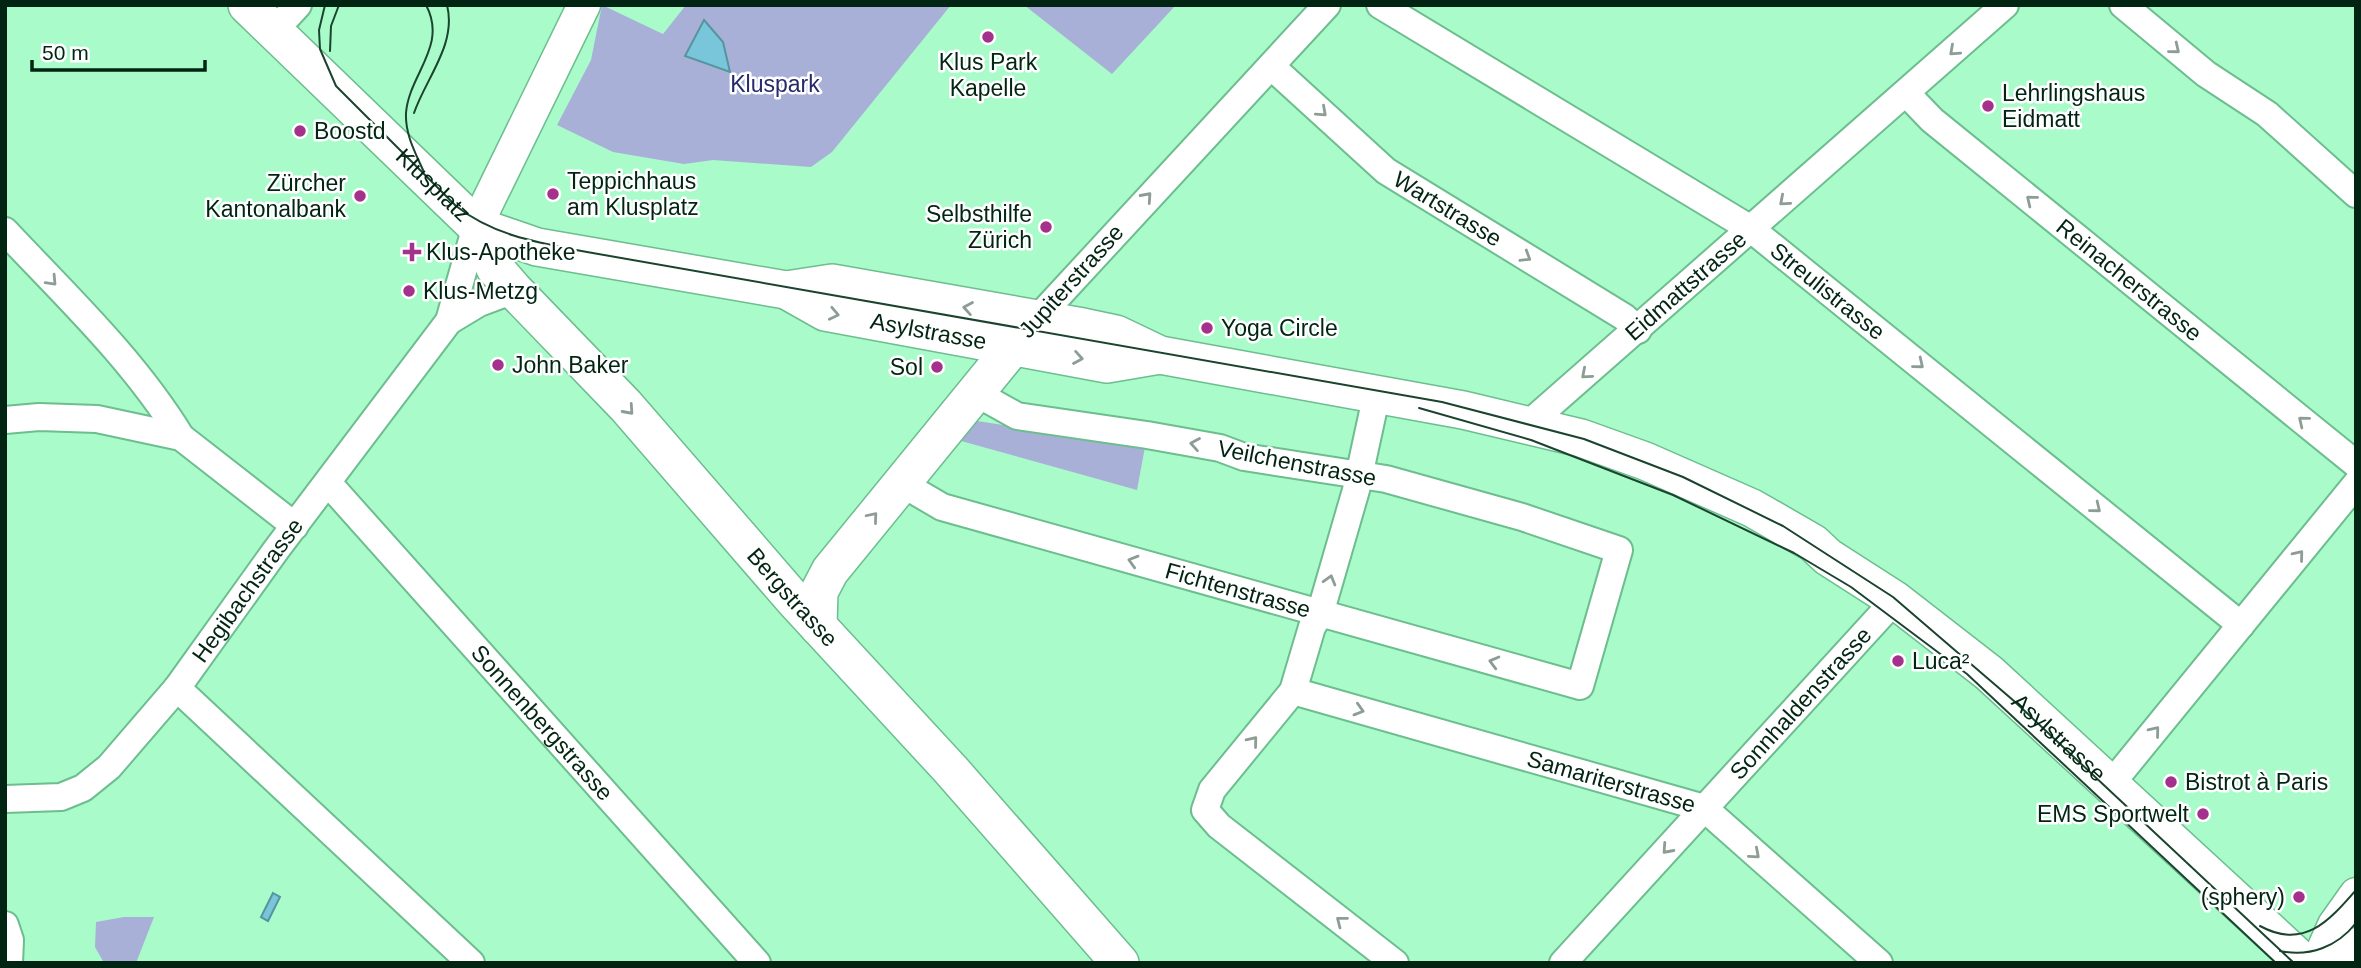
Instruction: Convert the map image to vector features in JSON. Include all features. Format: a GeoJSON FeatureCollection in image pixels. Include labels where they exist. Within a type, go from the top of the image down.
{"type":"FeatureCollection","features":[{"type":"Feature","properties":{"kind":"main road","name":"Klusplatz"},"geometry":{"type":"LineString","coordinates":[[247,5],[287,18],[361,115],[475,226]]}},
{"type":"Feature","properties":{"kind":"main road","name":"Asylstrasse"},"geometry":{"type":"LineString","coordinates":[[475,226],[537,247],[786,290],[832,284],[1116,334],[1160,355],[1377,393],[1463,410],[1525,427],[1548,429],[1581,438],[1696,482],[1814,542],[1828,558],[1895,600],[1989,673],[2304,963]]}},
{"type":"Feature","properties":{"kind":"main road","name":"Bergstrasse"},"geometry":{"type":"LineString","coordinates":[[475,226],[495,268],[514,290],[626,406],[818,626],[951,770],[1120,963]]}},
{"type":"Feature","properties":{"kind":"main road","name":"Asylstrasse"},"geometry":{"type":"LineString","coordinates":[[786,290],[825,312],[1107,364],[1160,355]]}},
{"type":"Feature","properties":{"kind":"main road","name":"Jupiterstrasse"},"geometry":{"type":"LineString","coordinates":[[818,626],[819,592],[831,571],[1011,346],[1036,320]]}},
{"type":"Feature","properties":{"kind":"main road"},"geometry":{"type":"LineString","coordinates":[[770,568],[802,573],[831,571]]}},
{"type":"Feature","properties":{"kind":"street","name":"Hegibachstrasse"},"geometry":{"type":"LineString","coordinates":[[5,799],[61,797],[83,788],[109,767],[177,688],[449,321],[475,226],[584,5]]}},
{"type":"Feature","properties":{"kind":"street","name":"Jupiterstrasse"},"geometry":{"type":"LineString","coordinates":[[1036,320],[1328,5]]}},
{"type":"Feature","properties":{"kind":"street","name":"Streulistrasse"},"geometry":{"type":"LineString","coordinates":[[1380,5],[1751,229],[2241,625]]}},
{"type":"Feature","properties":{"kind":"street","name":"Eidmattstrasse"},"geometry":{"type":"LineString","coordinates":[[1525,427],[1907,94],[2005,5]]}},
{"type":"Feature","properties":{"kind":"street"},"geometry":{"type":"LineString","coordinates":[[2123,5],[2206,74],[2267,114],[2356,194]]}},
{"type":"Feature","properties":{"kind":"street","name":"Wartstrasse"},"geometry":{"type":"LineString","coordinates":[[1271,66],[1386,170],[1624,317],[1638,330]]}},
{"type":"Feature","properties":{"kind":"street","name":"Reinacherstrasse"},"geometry":{"type":"LineString","coordinates":[[1907,94],[1932,120],[2356,464]]}},
{"type":"Feature","properties":{"kind":"street"},"geometry":{"type":"LineString","coordinates":[[5,231],[120,353],[162,406],[181,437],[295,526]]}},
{"type":"Feature","properties":{"kind":"street","name":"Hegibachstrasse"},"geometry":{"type":"LineString","coordinates":[[449,321],[480,303],[514,290]]}},
{"type":"Feature","properties":{"kind":"street","name":"Veilchenstrasse"},"geometry":{"type":"LineString","coordinates":[[974,392],[1017,416],[1220,448],[1244,457],[1387,479],[1619,550],[1570,683]]}},
{"type":"Feature","properties":{"kind":"street"},"geometry":{"type":"LineString","coordinates":[[1377,393],[1320,614],[1312,627],[1293,691],[1212,790],[1205,810],[1219,826],[1395,963]]}},
{"type":"Feature","properties":{"kind":"street"},"geometry":{"type":"LineString","coordinates":[[5,421],[39,418],[97,419],[181,437]]}},
{"type":"Feature","properties":{"kind":"street","name":"Sonnenbergstrasse"},"geometry":{"type":"LineString","coordinates":[[328,484],[757,963]]}},
{"type":"Feature","properties":{"kind":"street","name":"Fichtenstrasse"},"geometry":{"type":"LineString","coordinates":[[901,484],[942,507],[1570,683]]}},
{"type":"Feature","properties":{"kind":"street"},"geometry":{"type":"LineString","coordinates":[[2111,784],[2356,484]]}},
{"type":"Feature","properties":{"kind":"street","name":"Sonnhaldenstrasse"},"geometry":{"type":"LineString","coordinates":[[1563,963],[1895,600]]}},
{"type":"Feature","properties":{"kind":"street"},"geometry":{"type":"LineString","coordinates":[[177,688],[471,963]]}},
{"type":"Feature","properties":{"kind":"street","name":"Samariterstrasse"},"geometry":{"type":"LineString","coordinates":[[1293,691],[1704,808],[1879,963]]}},
{"type":"Feature","properties":{"kind":"street"},"geometry":{"type":"LineString","coordinates":[[2317,963],[2334,925],[2356,894]]}},
{"type":"Feature","properties":{"kind":"street"},"geometry":{"type":"LineString","coordinates":[[5,925],[9,940],[9,963]]}},
{"type":"Feature","properties":{"kind":"street"},"geometry":{"type":"LineString","coordinates":[[2326,963],[2356,944]]}},
{"type":"Feature","properties":{"kind":"green space","name":"Kluspark"},"geometry":{"type":"Polygon","coordinates":[[[602,5],[663,34],[686,5],[951,5],[832,152],[811,167],[713,160],[684,164],[613,152],[557,125],[591,60],[602,5]]]}},
{"type":"Feature","properties":{"kind":"green space"},"geometry":{"type":"Polygon","coordinates":[[[1024,5],[1176,5],[1112,74],[1024,5]]]}},
{"type":"Feature","properties":{"kind":"green space"},"geometry":{"type":"Polygon","coordinates":[[[977,421],[1145,447],[1137,490],[961,441],[977,421]]]}},
{"type":"Feature","properties":{"kind":"green space"},"geometry":{"type":"Polygon","coordinates":[[[124,917],[154,917],[136,963],[104,963],[95,947],[96,922],[124,917]]]}},
{"type":"Feature","properties":{"kind":"shaded area"},"geometry":{"type":"Polygon","coordinates":[[[704,20],[723,42],[730,72],[685,56],[704,20]]]}},
{"type":"Feature","properties":{"kind":"shaded area"},"geometry":{"type":"Polygon","coordinates":[[[273,893],[280,897],[268,921],[261,917],[273,893]]]}},
{"type":"Feature","properties":{"kind":"tram line"},"geometry":{"type":"LineString","coordinates":[[325,5],[319,30],[320,49],[336,86],[456,206],[486,225],[518,237],[587,252],[1442,402],[1584,439],[1683,477],[1783,526],[1893,597],[2014,701],[2294,963]]}},
{"type":"Feature","properties":{"kind":"tram line"},"geometry":{"type":"LineString","coordinates":[[330,51],[331,26],[339,5]]}},
{"type":"Feature","properties":{"kind":"tram line"},"geometry":{"type":"LineString","coordinates":[[423,170],[409,136],[406,113],[413,85],[433,34],[432,20],[426,5]]}},
{"type":"Feature","properties":{"kind":"tram line"},"geometry":{"type":"LineString","coordinates":[[414,113],[444,47],[448,33],[447,5]]}},
{"type":"Feature","properties":{"kind":"tram line"},"geometry":{"type":"LineString","coordinates":[[1419,408],[1531,440],[1673,495],[1794,553],[1851,587],[1967,674],[2276,963]]}},
{"type":"Feature","properties":{"kind":"tram line"},"geometry":{"type":"LineString","coordinates":[[2260,926],[2276,933],[2290,935],[2314,929],[2336,912],[2356,890]]}},
{"type":"Feature","properties":{"kind":"tram line"},"geometry":{"type":"LineString","coordinates":[[2280,951],[2302,953],[2322,948],[2332,944],[2356,923]]}},
{"type":"Feature","properties":{"kind":"place","name":"Klus Park Kapelle"},"geometry":{"type":"Point","coordinates":[988,37]}},
{"type":"Feature","properties":{"kind":"place","name":"Lehrlingshaus Eidmatt"},"geometry":{"type":"Point","coordinates":[1988,106]}},
{"type":"Feature","properties":{"kind":"place","name":"Boostd"},"geometry":{"type":"Point","coordinates":[300,131]}},
{"type":"Feature","properties":{"kind":"place","name":"Teppichhaus am Klusplatz"},"geometry":{"type":"Point","coordinates":[553,194]}},
{"type":"Feature","properties":{"kind":"place","name":"Zürcher Kantonalbank"},"geometry":{"type":"Point","coordinates":[360,196]}},
{"type":"Feature","properties":{"kind":"place","name":"Selbsthilfe Zürich"},"geometry":{"type":"Point","coordinates":[1046,227]}},
{"type":"Feature","properties":{"kind":"place","name":"Klus-Apotheke"},"geometry":{"type":"Point","coordinates":[412,252]}},
{"type":"Feature","properties":{"kind":"place","name":"Klus-Metzg"},"geometry":{"type":"Point","coordinates":[409,291]}},
{"type":"Feature","properties":{"kind":"place","name":"Yoga Circle"},"geometry":{"type":"Point","coordinates":[1207,328]}},
{"type":"Feature","properties":{"kind":"place","name":"John Baker"},"geometry":{"type":"Point","coordinates":[498,365]}},
{"type":"Feature","properties":{"kind":"place","name":"Sol"},"geometry":{"type":"Point","coordinates":[937,367]}},
{"type":"Feature","properties":{"kind":"place","name":"Luca²"},"geometry":{"type":"Point","coordinates":[1898,661]}},
{"type":"Feature","properties":{"kind":"place","name":"Bistrot à Paris"},"geometry":{"type":"Point","coordinates":[2171,782]}},
{"type":"Feature","properties":{"kind":"place","name":"EMS Sportwelt"},"geometry":{"type":"Point","coordinates":[2203,814]}},
{"type":"Feature","properties":{"kind":"place","name":"(sphery)"},"geometry":{"type":"Point","coordinates":[2299,897]}}]}
